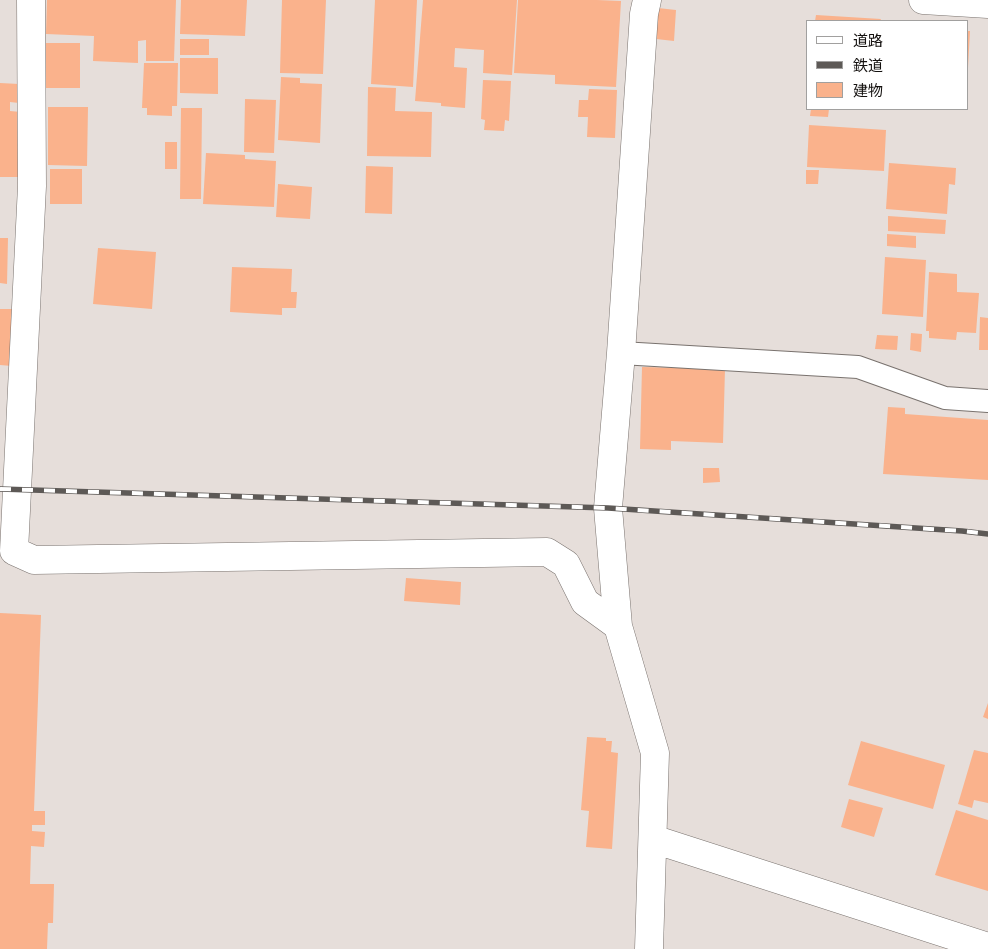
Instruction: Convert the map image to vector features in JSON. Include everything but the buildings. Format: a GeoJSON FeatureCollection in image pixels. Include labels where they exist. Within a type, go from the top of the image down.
{"type":"FeatureCollection","features":[{"type":"Feature","properties":{"kind":"street"},"geometry":{"type":"LineString","coordinates":[[31,0],[32,186],[14,551],[34,560],[546,552],[566,564],[585,602],[618,626]]}},
{"type":"Feature","properties":{"kind":"street"},"geometry":{"type":"LineString","coordinates":[[647,0],[643,24],[621,353],[608,508],[618,626],[655,753],[649,949]]}},
{"type":"Feature","properties":{"kind":"street"},"geometry":{"type":"LineString","coordinates":[[923,0],[988,4]]}},
{"type":"Feature","properties":{"kind":"street"},"geometry":{"type":"LineString","coordinates":[[653,839],[988,947]]}},
{"type":"Feature","properties":{"kind":"lane"},"geometry":{"type":"LineString","coordinates":[[621,353],[858,367],[945,398],[988,401]]}},
{"type":"Feature","properties":{"kind":"railway"},"geometry":{"type":"LineString","coordinates":[[0,489],[608,508],[988,534]]}}]}
